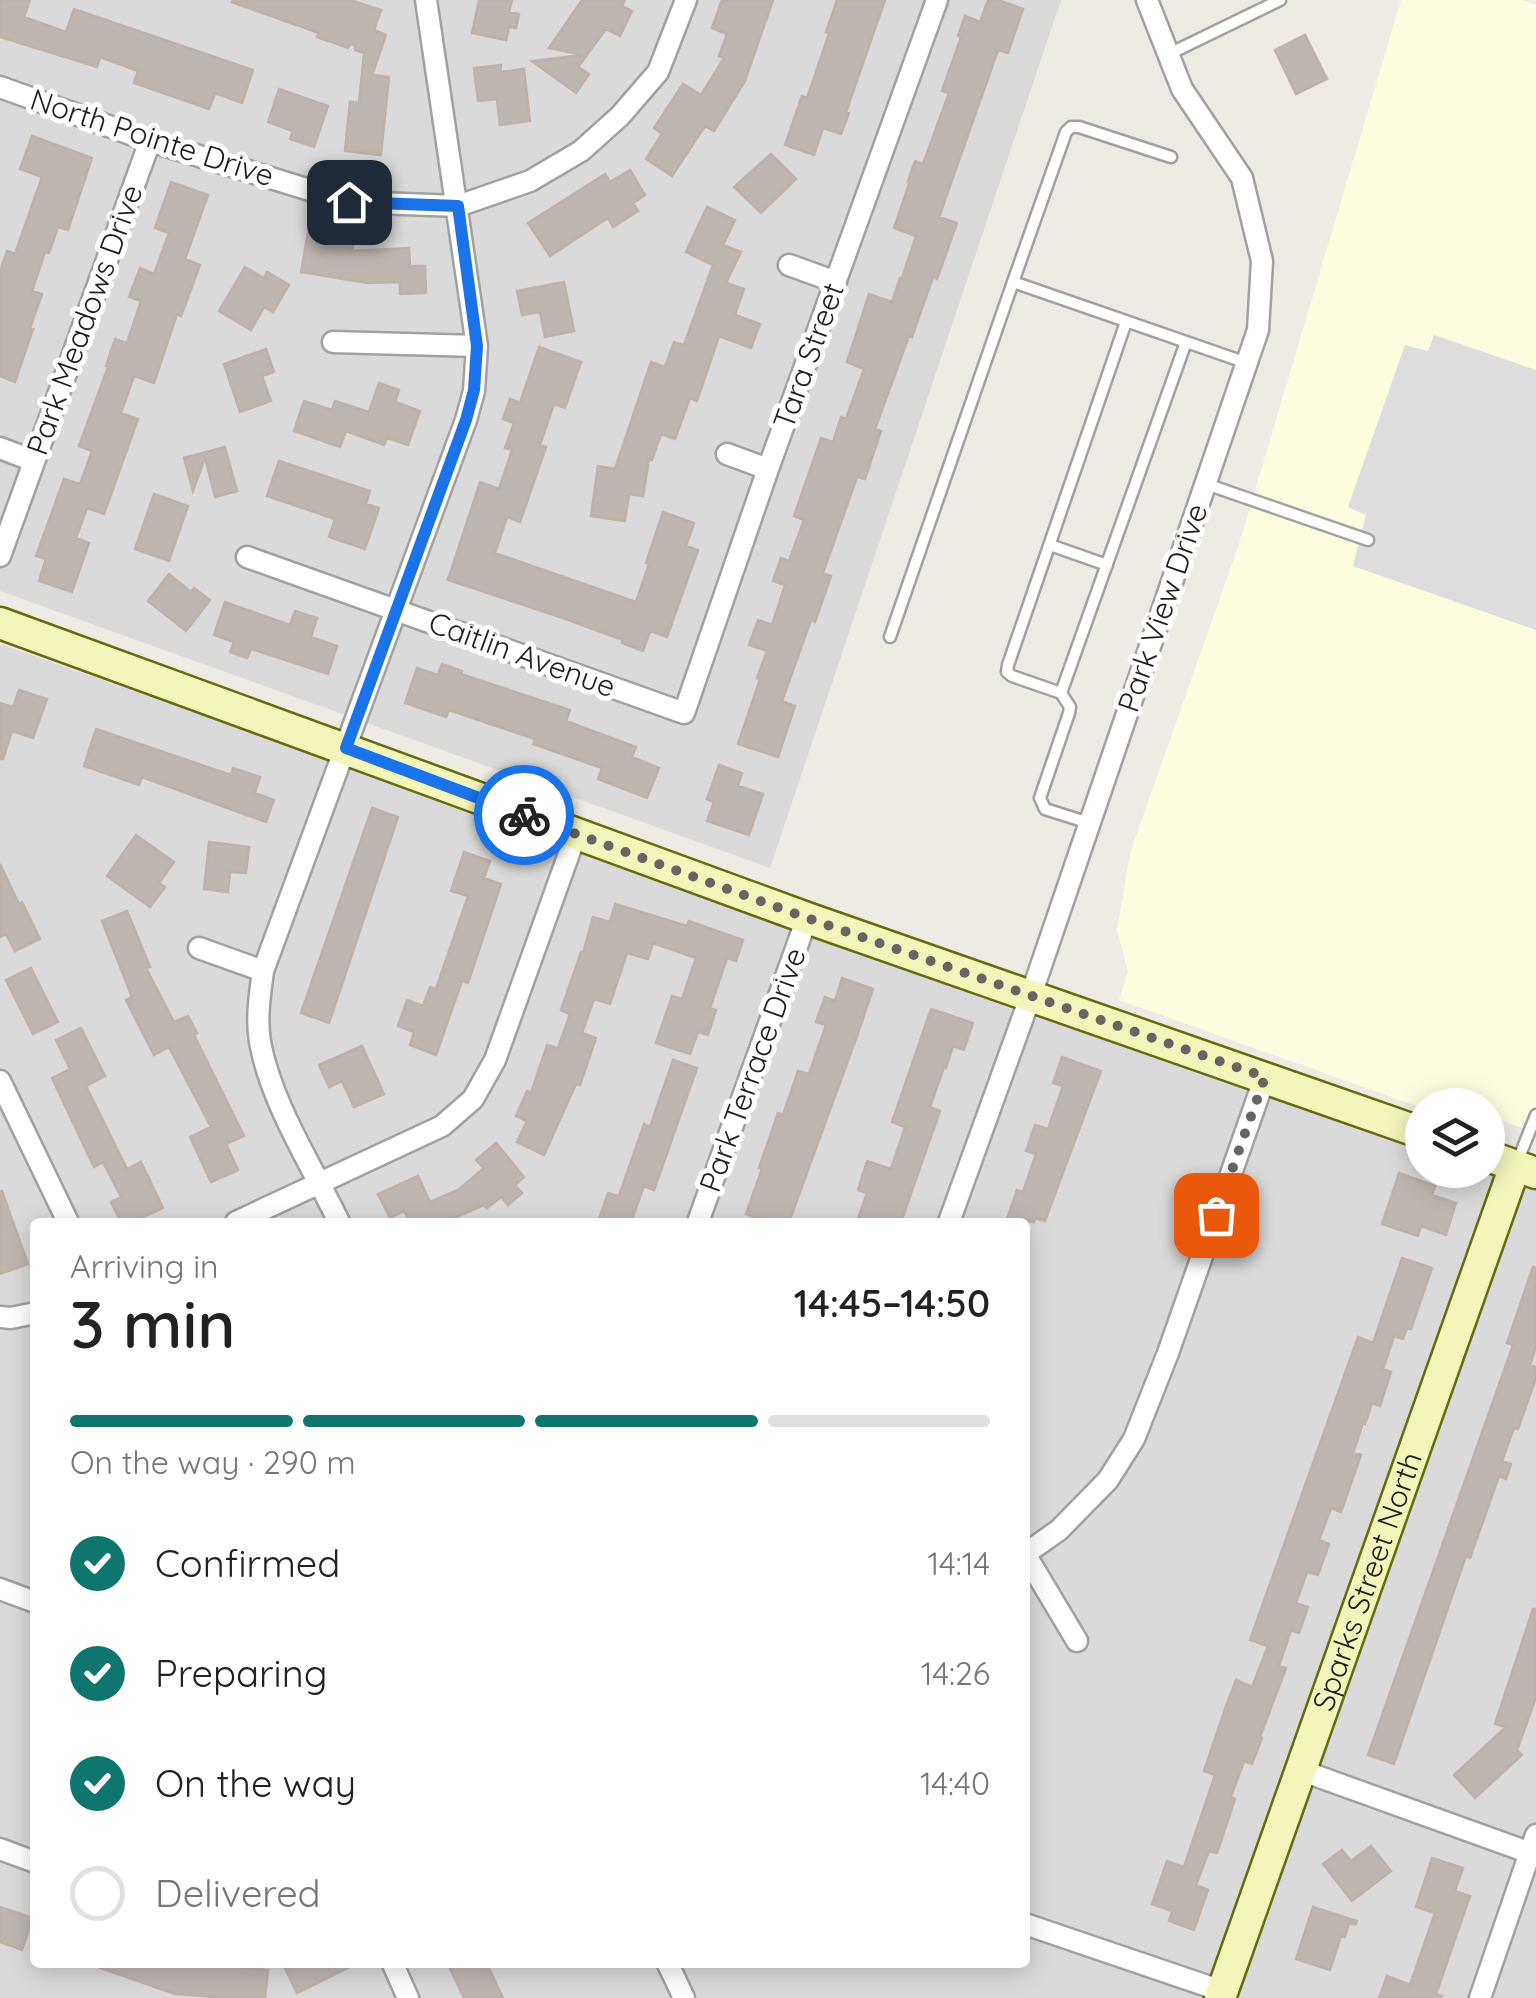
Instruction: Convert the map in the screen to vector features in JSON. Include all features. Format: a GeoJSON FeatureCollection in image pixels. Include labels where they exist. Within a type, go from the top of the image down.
{"type":"FeatureCollection","features":[{"type":"Feature","properties":{"kind":"street"},"geometry":{"type":"LineString","coordinates":[[337,1218],[273,1089],[259,1040],[258,1007],[264,971],[474,390],[477,346],[426,0]]}},
{"type":"Feature","properties":{"kind":"street","name":"North Pointe Drive"},"geometry":{"type":"LineString","coordinates":[[0,87],[150,141],[349,202],[458,206],[530,181],[582,151],[620,116],[658,72],[686,0]]}},
{"type":"Feature","properties":{"kind":"street","name":"Tara Street"},"geometry":{"type":"LineString","coordinates":[[684,713],[937,0]]}},
{"type":"Feature","properties":{"kind":"street","name":"Park View Drive"},"geometry":{"type":"LineString","coordinates":[[950,1218],[1031,995],[1258,330],[1262,260],[1242,178],[1182,89],[1147,0]]}},
{"type":"Feature","properties":{"kind":"street","name":"Park Meadows Drive"},"geometry":{"type":"LineString","coordinates":[[0,556],[150,141]]}},
{"type":"Feature","properties":{"kind":"street"},"geometry":{"type":"LineString","coordinates":[[789,265],[836,282]]}},
{"type":"Feature","properties":{"kind":"street"},"geometry":{"type":"LineString","coordinates":[[333,342],[477,346]]}},
{"type":"Feature","properties":{"kind":"street"},"geometry":{"type":"LineString","coordinates":[[0,448],[34,461]]}},
{"type":"Feature","properties":{"kind":"street"},"geometry":{"type":"LineString","coordinates":[[727,454],[768,469]]}},
{"type":"Feature","properties":{"kind":"street","name":"Caitlin Avenue"},"geometry":{"type":"LineString","coordinates":[[247,557],[684,713]]}},
{"type":"Feature","properties":{"kind":"street"},"geometry":{"type":"LineString","coordinates":[[0,623],[807,918],[1405,1127]]}},
{"type":"Feature","properties":{"kind":"street"},"geometry":{"type":"LineString","coordinates":[[245,1218],[442,1126],[473,1099],[495,1060],[576,834]]}},
{"type":"Feature","properties":{"kind":"street","name":"Park Terrace Drive"},"geometry":{"type":"LineString","coordinates":[[699,1218],[807,918]]}},
{"type":"Feature","properties":{"kind":"street"},"geometry":{"type":"LineString","coordinates":[[199,948],[264,971]]}},
{"type":"Feature","properties":{"kind":"street"},"geometry":{"type":"LineString","coordinates":[[1030,1550],[1059,1530],[1108,1480],[1134,1439],[1265,1077]]}},
{"type":"Feature","properties":{"kind":"street"},"geometry":{"type":"LineString","coordinates":[[0,1080],[66,1218]]}},
{"type":"Feature","properties":{"kind":"street","name":"Sparks Street North"},"geometry":{"type":"LineString","coordinates":[[1221,1995],[1513,1165]]}},
{"type":"Feature","properties":{"kind":"street"},"geometry":{"type":"LineString","coordinates":[[0,1317],[30,1314]]}},
{"type":"Feature","properties":{"kind":"street"},"geometry":{"type":"LineString","coordinates":[[1030,1562],[1077,1641]]}},
{"type":"Feature","properties":{"kind":"street"},"geometry":{"type":"LineString","coordinates":[[0,1589],[30,1600]]}},
{"type":"Feature","properties":{"kind":"street"},"geometry":{"type":"LineString","coordinates":[[1300,1770],[1534,1847],[1480,1998]]}},
{"type":"Feature","properties":{"kind":"street"},"geometry":{"type":"LineString","coordinates":[[0,1849],[30,1860]]}},
{"type":"Feature","properties":{"kind":"street"},"geometry":{"type":"LineString","coordinates":[[1030,1926],[1221,1995]]}},
{"type":"Feature","properties":{"kind":"street"},"geometry":{"type":"LineString","coordinates":[[395,1968],[408,1998]]}},
{"type":"Feature","properties":{"kind":"street"},"geometry":{"type":"LineString","coordinates":[[670,1968],[684,1998]]}},
{"type":"Feature","properties":{"kind":"lane"},"geometry":{"type":"LineString","coordinates":[[1168,54],[1280,0]]}},
{"type":"Feature","properties":{"kind":"lane"},"geometry":{"type":"LineString","coordinates":[[890,636],[1066,132],[1079,127],[1171,157]]}},
{"type":"Feature","properties":{"kind":"lane"},"geometry":{"type":"LineString","coordinates":[[1013,282],[1247,363]]}},
{"type":"Feature","properties":{"kind":"lane"},"geometry":{"type":"LineString","coordinates":[[1090,824],[1045,809],[1040,798],[1070,707],[1061,693],[1007,672],[1126,322]]}},
{"type":"Feature","properties":{"kind":"lane"},"geometry":{"type":"LineString","coordinates":[[1061,693],[1186,342]]}},
{"type":"Feature","properties":{"kind":"lane"},"geometry":{"type":"LineString","coordinates":[[1205,483],[1368,540]]}},
{"type":"Feature","properties":{"kind":"lane"},"geometry":{"type":"LineString","coordinates":[[1050,545],[1107,564]]}},
{"type":"Feature","properties":{"kind":"lane"},"geometry":{"type":"LineString","coordinates":[[1513,1165],[1536,1115]]}},
{"type":"Feature","properties":{"kind":"shaded area"},"geometry":{"type":"Polygon","coordinates":[[[0,0],[1061,0],[770,868],[0,591],[0,0]]]}},
{"type":"Feature","properties":{"kind":"shaded area"},"geometry":{"type":"Polygon","coordinates":[[[1401,0],[1522,0],[1536,5],[1536,1133],[1505,1122],[1505,1088],[1405,1088],[1405,1102],[1119,1000],[1128,971],[1117,930],[1130,853],[1239,544],[1401,0]]]}},
{"type":"Feature","properties":{"kind":"shaded area"},"geometry":{"type":"Polygon","coordinates":[[[1434,335],[1536,370],[1536,630],[1353,566],[1366,515],[1348,507],[1405,345],[1428,351],[1434,335]]]}},
{"type":"Feature","properties":{"kind":"shaded area"},"geometry":{"type":"Polygon","coordinates":[[[0,644],[1405,1140],[1405,1188],[1505,1188],[1505,1176],[1536,1186],[1536,1998],[0,1998],[0,644]]]}},
{"type":"Feature","properties":{"kind":"building"},"geometry":{"type":"Polygon","coordinates":[[[0,0],[30,0],[24,17],[66,32],[74,9],[253,70],[242,103],[215,93],[209,109],[134,83],[138,71],[100,57],[97,67],[0,37],[0,0]]]}},
{"type":"Feature","properties":{"kind":"building"},"geometry":{"type":"Polygon","coordinates":[[[233,0],[350,0],[381,10],[374,30],[386,35],[372,75],[389,77],[381,155],[345,151],[350,102],[359,103],[364,53],[355,50],[355,45],[348,48],[317,37],[319,33],[233,0]]]}},
{"type":"Feature","properties":{"kind":"building"},"geometry":{"type":"Polygon","coordinates":[[[479,0],[512,0],[509,12],[519,14],[516,28],[509,27],[506,40],[472,33],[479,0]]]}},
{"type":"Feature","properties":{"kind":"building"},"geometry":{"type":"Polygon","coordinates":[[[582,0],[625,0],[622,6],[632,11],[620,36],[606,29],[578,67],[589,74],[576,93],[532,61],[583,55],[549,48],[582,0]]]}},
{"type":"Feature","properties":{"kind":"building"},"geometry":{"type":"Polygon","coordinates":[[[722,0],[773,0],[745,81],[714,131],[705,126],[672,176],[646,159],[662,134],[654,128],[683,84],[701,95],[724,58],[719,56],[727,34],[712,28],[722,0]]]}},
{"type":"Feature","properties":{"kind":"building"},"geometry":{"type":"Polygon","coordinates":[[[837,0],[885,0],[841,134],[823,128],[814,155],[785,145],[802,96],[807,98],[837,0]]]}},
{"type":"Feature","properties":{"kind":"building"},"geometry":{"type":"Polygon","coordinates":[[[988,0],[1023,9],[1008,53],[998,50],[939,217],[957,223],[875,429],[881,431],[865,479],[857,477],[823,573],[831,576],[782,701],[795,706],[778,757],[738,744],[767,651],[749,645],[758,620],[772,625],[785,585],[773,581],[781,558],[789,561],[804,520],[794,516],[821,438],[833,442],[864,369],[847,362],[869,294],[892,302],[902,278],[916,236],[894,228],[915,161],[923,164],[949,93],[942,91],[965,16],[980,22],[988,0]]]}},
{"type":"Feature","properties":{"kind":"building"},"geometry":{"type":"Polygon","coordinates":[[[1305,35],[1327,79],[1296,94],[1275,50],[1305,35]]]}},
{"type":"Feature","properties":{"kind":"building"},"geometry":{"type":"Polygon","coordinates":[[[501,65],[500,72],[524,69],[530,121],[500,125],[497,99],[478,101],[474,68],[501,65]]]}},
{"type":"Feature","properties":{"kind":"building"},"geometry":{"type":"Polygon","coordinates":[[[279,89],[328,106],[314,147],[290,139],[293,131],[268,122],[279,89]]]}},
{"type":"Feature","properties":{"kind":"building"},"geometry":{"type":"Polygon","coordinates":[[[32,136],[92,158],[68,230],[58,227],[49,253],[45,252],[32,291],[42,294],[15,382],[0,376],[0,272],[7,251],[15,254],[42,177],[20,169],[32,136]]]}},
{"type":"Feature","properties":{"kind":"building"},"geometry":{"type":"Polygon","coordinates":[[[771,154],[796,179],[761,213],[734,187],[771,154]]]}},
{"type":"Feature","properties":{"kind":"building"},"geometry":{"type":"Polygon","coordinates":[[[630,170],[645,195],[633,203],[638,211],[613,227],[608,218],[550,256],[528,223],[605,174],[610,182],[630,170]]]}},
{"type":"Feature","properties":{"kind":"building"},"geometry":{"type":"Polygon","coordinates":[[[171,182],[208,195],[185,259],[200,265],[181,316],[177,314],[154,383],[134,376],[121,413],[138,419],[104,514],[87,508],[76,538],[89,543],[72,592],[39,581],[46,559],[36,556],[64,479],[80,484],[92,451],[79,446],[115,339],[127,343],[141,301],[129,297],[140,268],[154,274],[169,233],[155,228],[171,182]]]}},
{"type":"Feature","properties":{"kind":"building"},"geometry":{"type":"Polygon","coordinates":[[[707,207],[735,220],[723,245],[741,252],[726,283],[744,289],[735,315],[760,324],[751,348],[719,336],[697,401],[690,398],[675,439],[661,434],[652,460],[649,459],[643,496],[629,494],[625,521],[591,516],[598,466],[615,469],[651,362],[665,367],[674,342],[684,345],[713,265],[686,252],[707,207]]]}},
{"type":"Feature","properties":{"kind":"building"},"geometry":{"type":"Polygon","coordinates":[[[308,232],[354,240],[352,251],[409,248],[410,266],[425,266],[426,293],[400,294],[400,282],[367,283],[301,272],[308,232]]]}},
{"type":"Feature","properties":{"kind":"building"},"geometry":{"type":"Polygon","coordinates":[[[245,267],[264,278],[267,272],[289,285],[273,312],[264,307],[251,330],[219,311],[245,267]]]}},
{"type":"Feature","properties":{"kind":"building"},"geometry":{"type":"Polygon","coordinates":[[[564,282],[574,331],[545,337],[540,312],[522,315],[517,291],[564,282]]]}},
{"type":"Feature","properties":{"kind":"building"},"geometry":{"type":"Polygon","coordinates":[[[539,347],[581,362],[565,408],[554,404],[540,445],[546,447],[520,522],[507,517],[495,553],[636,602],[663,512],[694,523],[686,546],[698,550],[667,637],[650,631],[643,651],[560,617],[448,580],[480,482],[499,489],[512,450],[505,448],[514,423],[503,419],[510,399],[520,403],[539,347]]]}},
{"type":"Feature","properties":{"kind":"building"},"geometry":{"type":"Polygon","coordinates":[[[266,349],[274,372],[262,376],[271,401],[240,412],[224,364],[266,349]]]}},
{"type":"Feature","properties":{"kind":"building"},"geometry":{"type":"Polygon","coordinates":[[[379,383],[399,390],[395,402],[420,411],[408,445],[387,438],[384,445],[346,431],[340,447],[294,431],[304,401],[332,410],[335,401],[369,412],[379,383]]]}},
{"type":"Feature","properties":{"kind":"building"},"geometry":{"type":"Polygon","coordinates":[[[225,447],[237,491],[215,497],[205,457],[193,491],[184,458],[225,447]]]}},
{"type":"Feature","properties":{"kind":"building"},"geometry":{"type":"Polygon","coordinates":[[[279,461],[370,491],[366,504],[379,508],[365,549],[329,537],[335,519],[267,496],[279,461]]]}},
{"type":"Feature","properties":{"kind":"building"},"geometry":{"type":"Polygon","coordinates":[[[154,494],[188,506],[169,561],[135,549],[154,494]]]}},
{"type":"Feature","properties":{"kind":"building"},"geometry":{"type":"Polygon","coordinates":[[[169,574],[191,592],[194,588],[210,600],[186,631],[148,601],[169,574]]]}},
{"type":"Feature","properties":{"kind":"building"},"geometry":{"type":"Polygon","coordinates":[[[225,602],[290,625],[295,611],[317,618],[311,637],[337,646],[328,674],[251,649],[247,658],[230,652],[234,642],[214,635],[225,602]]]}},
{"type":"Feature","properties":{"kind":"building"},"geometry":{"type":"Polygon","coordinates":[[[442,664],[570,710],[566,721],[636,747],[632,757],[659,768],[647,798],[598,779],[602,768],[533,744],[535,739],[449,710],[446,717],[405,703],[417,668],[438,675],[442,664]]]}},
{"type":"Feature","properties":{"kind":"building"},"geometry":{"type":"Polygon","coordinates":[[[19,690],[47,699],[33,738],[12,731],[0,759],[0,703],[13,707],[19,690]]]}},
{"type":"Feature","properties":{"kind":"building"},"geometry":{"type":"Polygon","coordinates":[[[96,729],[231,775],[233,768],[260,777],[255,793],[274,800],[266,822],[142,777],[139,785],[84,766],[96,729]]]}},
{"type":"Feature","properties":{"kind":"building"},"geometry":{"type":"Polygon","coordinates":[[[719,765],[742,773],[738,786],[763,794],[749,835],[707,821],[714,802],[707,799],[719,765]]]}},
{"type":"Feature","properties":{"kind":"building"},"geometry":{"type":"Polygon","coordinates":[[[372,808],[398,817],[329,1023],[301,1013],[372,808]]]}},
{"type":"Feature","properties":{"kind":"building"},"geometry":{"type":"Polygon","coordinates":[[[136,835],[174,862],[159,883],[165,887],[150,907],[107,876],[136,835]]]}},
{"type":"Feature","properties":{"kind":"building"},"geometry":{"type":"Polygon","coordinates":[[[209,842],[249,847],[246,873],[230,872],[228,892],[204,889],[209,842]]]}},
{"type":"Feature","properties":{"kind":"building"},"geometry":{"type":"Polygon","coordinates":[[[464,852],[490,861],[484,878],[501,884],[468,983],[462,981],[436,1055],[410,1045],[414,1032],[398,1026],[407,1000],[423,1006],[430,987],[436,989],[468,896],[451,891],[464,852]]]}},
{"type":"Feature","properties":{"kind":"building"},"geometry":{"type":"Polygon","coordinates":[[[0,864],[40,939],[15,951],[6,934],[0,937],[0,864]]]}},
{"type":"Feature","properties":{"kind":"building"},"geometry":{"type":"Polygon","coordinates":[[[615,904],[687,926],[689,921],[743,940],[736,961],[727,958],[710,1008],[716,1010],[708,1035],[698,1032],[690,1054],[656,1043],[672,996],[682,999],[696,958],[653,943],[648,959],[627,953],[610,1004],[594,999],[582,1033],[596,1038],[580,1085],[576,1084],[544,1155],[517,1142],[527,1121],[516,1116],[527,1091],[531,1093],[547,1045],[558,1048],[570,1014],[561,1010],[593,917],[610,922],[615,904]]]}},
{"type":"Feature","properties":{"kind":"building"},"geometry":{"type":"Polygon","coordinates":[[[127,911],[150,967],[146,968],[174,1022],[188,1016],[244,1136],[226,1144],[238,1170],[211,1182],[190,1137],[211,1127],[169,1047],[154,1055],[126,1000],[132,997],[102,921],[127,911]]]}},
{"type":"Feature","properties":{"kind":"building"},"geometry":{"type":"Polygon","coordinates":[[[31,968],[58,1022],[33,1034],[6,980],[31,968]]]}},
{"type":"Feature","properties":{"kind":"building"},"geometry":{"type":"Polygon","coordinates":[[[842,978],[873,989],[790,1218],[746,1214],[778,1113],[783,1115],[798,1071],[809,1074],[826,1025],[816,1022],[825,997],[835,1001],[842,978]]]}},
{"type":"Feature","properties":{"kind":"building"},"geometry":{"type":"Polygon","coordinates":[[[931,1009],[973,1023],[964,1050],[953,1046],[944,1067],[930,1107],[940,1111],[902,1218],[858,1218],[867,1193],[858,1190],[867,1161],[891,1169],[905,1127],[892,1122],[931,1009]]]}},
{"type":"Feature","properties":{"kind":"building"},"geometry":{"type":"Polygon","coordinates":[[[81,1028],[105,1076],[86,1086],[127,1169],[141,1162],[163,1208],[141,1218],[119,1218],[111,1202],[121,1197],[103,1162],[94,1167],[52,1078],[70,1069],[56,1040],[81,1028]]]}},
{"type":"Feature","properties":{"kind":"building"},"geometry":{"type":"Polygon","coordinates":[[[362,1046],[384,1094],[354,1107],[342,1081],[329,1087],[319,1065],[362,1046]]]}},
{"type":"Feature","properties":{"kind":"building"},"geometry":{"type":"Polygon","coordinates":[[[1062,1057],[1101,1071],[1045,1221],[1007,1218],[1017,1190],[1023,1192],[1036,1154],[1026,1151],[1035,1125],[1048,1129],[1063,1086],[1053,1083],[1062,1057]]]}},
{"type":"Feature","properties":{"kind":"building"},"geometry":{"type":"Polygon","coordinates":[[[673,1060],[697,1068],[654,1190],[644,1186],[632,1218],[599,1218],[608,1193],[619,1196],[644,1124],[650,1127],[673,1060]]]}},
{"type":"Feature","properties":{"kind":"building"},"geometry":{"type":"Polygon","coordinates":[[[496,1143],[524,1177],[515,1185],[522,1193],[508,1205],[501,1197],[487,1208],[484,1205],[454,1218],[408,1218],[404,1211],[390,1218],[378,1194],[418,1176],[430,1202],[458,1190],[484,1168],[476,1160],[496,1143]]]}},
{"type":"Feature","properties":{"kind":"building"},"geometry":{"type":"Polygon","coordinates":[[[1399,1173],[1405,1175],[1405,1188],[1434,1188],[1432,1195],[1456,1203],[1446,1235],[1421,1226],[1418,1236],[1382,1224],[1399,1173]]]}},
{"type":"Feature","properties":{"kind":"building"},"geometry":{"type":"Polygon","coordinates":[[[0,1191],[28,1264],[0,1274],[0,1191]]]}},
{"type":"Feature","properties":{"kind":"building"},"geometry":{"type":"Polygon","coordinates":[[[1402,1258],[1432,1268],[1411,1329],[1407,1328],[1403,1339],[1394,1336],[1383,1369],[1391,1372],[1380,1406],[1372,1403],[1353,1453],[1361,1455],[1341,1512],[1331,1508],[1319,1540],[1329,1544],[1318,1575],[1307,1572],[1296,1603],[1308,1607],[1299,1633],[1291,1630],[1279,1666],[1286,1668],[1262,1738],[1252,1764],[1244,1761],[1217,1853],[1209,1851],[1196,1885],[1208,1890],[1194,1930],[1169,1921],[1172,1911],[1152,1904],[1167,1861],[1184,1867],[1215,1775],[1204,1771],[1236,1680],[1252,1687],[1268,1646],[1250,1640],[1358,1337],[1373,1343],[1402,1258]]]}},
{"type":"Feature","properties":{"kind":"building"},"geometry":{"type":"Polygon","coordinates":[[[1533,1267],[1536,1346],[1530,1365],[1536,1367],[1536,1378],[1502,1461],[1511,1464],[1506,1479],[1499,1476],[1470,1558],[1466,1556],[1394,1764],[1368,1755],[1513,1345],[1507,1343],[1533,1267]]]}},
{"type":"Feature","properties":{"kind":"building"},"geometry":{"type":"Polygon","coordinates":[[[1533,1609],[1536,1697],[1517,1750],[1522,1755],[1475,1798],[1454,1775],[1506,1727],[1495,1724],[1533,1609]]]}},
{"type":"Feature","properties":{"kind":"building"},"geometry":{"type":"Polygon","coordinates":[[[1371,1846],[1391,1871],[1352,1901],[1323,1864],[1342,1850],[1351,1861],[1371,1846]]]}},
{"type":"Feature","properties":{"kind":"building"},"geometry":{"type":"Polygon","coordinates":[[[1432,1858],[1463,1868],[1455,1891],[1470,1896],[1436,1994],[1442,1996],[1379,1998],[1387,1976],[1410,1985],[1435,1913],[1416,1907],[1432,1858]]]}},
{"type":"Feature","properties":{"kind":"building"},"geometry":{"type":"Polygon","coordinates":[[[0,1907],[30,1917],[22,1950],[0,1942],[0,1907]]]}},
{"type":"Feature","properties":{"kind":"building"},"geometry":{"type":"Polygon","coordinates":[[[1313,1907],[1357,1921],[1349,1924],[1345,1937],[1341,1936],[1330,1970],[1296,1959],[1313,1907]]]}},
{"type":"Feature","properties":{"kind":"building"},"geometry":{"type":"Polygon","coordinates":[[[101,1968],[268,1970],[265,1998],[175,1994],[101,1968]]]}},
{"type":"Feature","properties":{"kind":"building"},"geometry":{"type":"Polygon","coordinates":[[[285,1968],[348,1968],[297,1993],[285,1968]]]}},
{"type":"Feature","properties":{"kind":"building"},"geometry":{"type":"Polygon","coordinates":[[[450,1968],[489,1968],[503,1998],[464,1998],[450,1968]]]}},
{"type":"Feature","properties":{"kind":"way so far"},"geometry":{"type":"LineString","coordinates":[[524,815],[1265,1077],[1216,1215]]}},
{"type":"Feature","properties":{"kind":"route"},"geometry":{"type":"LineString","coordinates":[[349,202],[458,206],[477,346],[474,390],[466,420],[346,748],[524,815]]}}]}
